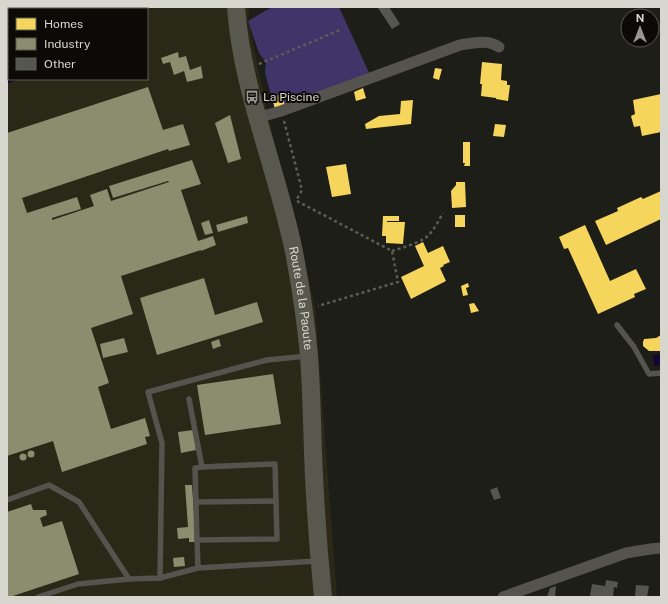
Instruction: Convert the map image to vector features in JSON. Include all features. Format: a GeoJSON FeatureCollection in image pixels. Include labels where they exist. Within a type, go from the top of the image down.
{"type":"FeatureCollection","features":[{"type":"Feature","properties":{"kind":"main road","name":"Route de la Paoute"},"geometry":{"type":"LineString","coordinates":[[236,7],[242,57],[257,118],[285,215],[295,256],[304,310],[309,356],[318,539],[324,597]]}},
{"type":"Feature","properties":{"kind":"street"},"geometry":{"type":"LineString","coordinates":[[257,118],[281,111],[460,45],[478,42],[492,43],[499,48]]}},
{"type":"Feature","properties":{"kind":"street"},"geometry":{"type":"LineString","coordinates":[[503,597],[626,553],[661,548]]}},
{"type":"Feature","properties":{"kind":"lane"},"geometry":{"type":"LineString","coordinates":[[617,325],[634,347],[649,374],[661,373]]}},
{"type":"Feature","properties":{"kind":"lane"},"geometry":{"type":"LineString","coordinates":[[160,578],[162,443],[148,392],[267,360],[309,356]]}},
{"type":"Feature","properties":{"kind":"lane"},"geometry":{"type":"LineString","coordinates":[[189,399],[202,467]]}},
{"type":"Feature","properties":{"kind":"lane"},"geometry":{"type":"LineString","coordinates":[[197,540],[277,539],[275,464],[195,468],[197,540],[198,568]]}},
{"type":"Feature","properties":{"kind":"lane"},"geometry":{"type":"LineString","coordinates":[[7,500],[49,485],[79,502],[129,579]]}},
{"type":"Feature","properties":{"kind":"lane"},"geometry":{"type":"LineString","coordinates":[[196,502],[276,501]]}},
{"type":"Feature","properties":{"kind":"lane"},"geometry":{"type":"LineString","coordinates":[[38,597],[78,584],[129,579],[160,578],[198,568],[320,561]]}},
{"type":"Feature","properties":{"kind":"path"},"geometry":{"type":"LineString","coordinates":[[245,68],[266,62],[340,30]]}},
{"type":"Feature","properties":{"kind":"path"},"geometry":{"type":"LineString","coordinates":[[281,111],[302,190],[296,201],[392,251],[426,238],[443,212]]}},
{"type":"Feature","properties":{"kind":"path"},"geometry":{"type":"LineString","coordinates":[[304,310],[398,282],[392,251]]}},
{"type":"Feature","properties":{"kind":"shaded area"},"geometry":{"type":"Polygon","coordinates":[[[7,7],[249,7],[248,21],[269,119],[315,307],[337,597],[7,597],[7,7]]]}},
{"type":"Feature","properties":{"kind":"shaded area"},"geometry":{"type":"Polygon","coordinates":[[[272,7],[339,7],[371,77],[275,109],[265,73],[266,62],[259,53],[248,21],[272,7]]]}},
{"type":"Feature","properties":{"kind":"shaded area"},"geometry":{"type":"Polygon","coordinates":[[[661,354],[661,365],[654,366],[653,355],[661,354]]]}},
{"type":"Feature","properties":{"kind":"building: Homes"},"geometry":{"type":"Polygon","coordinates":[[[482,62],[502,64],[501,80],[507,81],[507,85],[510,85],[508,101],[481,96],[482,84],[480,84],[482,62]]]}},
{"type":"Feature","properties":{"kind":"building: Homes"},"geometry":{"type":"Polygon","coordinates":[[[435,68],[442,69],[439,80],[433,78],[435,68]]]}},
{"type":"Feature","properties":{"kind":"building: Homes"},"geometry":{"type":"Polygon","coordinates":[[[363,88],[366,98],[356,101],[354,92],[363,88]]]}},
{"type":"Feature","properties":{"kind":"building: Homes"},"geometry":{"type":"Polygon","coordinates":[[[281,94],[285,105],[275,109],[272,98],[281,94]]]}},
{"type":"Feature","properties":{"kind":"building: Homes"},"geometry":{"type":"Polygon","coordinates":[[[661,94],[661,132],[642,136],[640,126],[634,127],[631,116],[635,114],[633,100],[661,94]]]}},
{"type":"Feature","properties":{"kind":"building: Homes"},"geometry":{"type":"Polygon","coordinates":[[[413,100],[411,124],[366,129],[365,124],[379,116],[400,114],[401,101],[413,100]]]}},
{"type":"Feature","properties":{"kind":"building: Homes"},"geometry":{"type":"Polygon","coordinates":[[[495,124],[506,125],[504,137],[493,136],[495,124]]]}},
{"type":"Feature","properties":{"kind":"building: Homes"},"geometry":{"type":"Polygon","coordinates":[[[463,142],[470,142],[470,166],[464,166],[465,163],[463,163],[463,142]]]}},
{"type":"Feature","properties":{"kind":"building: Homes"},"geometry":{"type":"Polygon","coordinates":[[[346,164],[351,194],[332,197],[326,167],[346,164]]]}},
{"type":"Feature","properties":{"kind":"building: Homes"},"geometry":{"type":"Polygon","coordinates":[[[456,182],[465,182],[466,207],[452,208],[451,191],[456,185],[456,182]]]}},
{"type":"Feature","properties":{"kind":"building: Homes"},"geometry":{"type":"Polygon","coordinates":[[[661,191],[661,219],[606,245],[595,221],[618,211],[617,208],[641,197],[643,199],[661,191]]]}},
{"type":"Feature","properties":{"kind":"building: Homes"},"geometry":{"type":"Polygon","coordinates":[[[455,215],[465,215],[465,227],[455,227],[455,215]]]}},
{"type":"Feature","properties":{"kind":"building: Homes"},"geometry":{"type":"Polygon","coordinates":[[[383,216],[399,216],[399,221],[387,222],[405,222],[403,244],[386,243],[386,236],[382,236],[383,216]]]}},
{"type":"Feature","properties":{"kind":"building: Homes"},"geometry":{"type":"Polygon","coordinates":[[[585,225],[610,281],[636,269],[646,289],[634,294],[635,297],[598,314],[568,248],[564,249],[559,237],[585,225]]]}},
{"type":"Feature","properties":{"kind":"building: Homes"},"geometry":{"type":"Polygon","coordinates":[[[423,242],[428,253],[443,246],[450,262],[440,268],[446,281],[411,299],[401,277],[424,266],[415,246],[423,242]]]}},
{"type":"Feature","properties":{"kind":"building: Homes"},"geometry":{"type":"Polygon","coordinates":[[[468,283],[469,287],[466,288],[468,295],[463,296],[461,286],[468,283]]]}},
{"type":"Feature","properties":{"kind":"building: Homes"},"geometry":{"type":"Polygon","coordinates":[[[474,303],[479,311],[471,313],[469,304],[474,303]]]}},
{"type":"Feature","properties":{"kind":"building: Homes"},"geometry":{"type":"Polygon","coordinates":[[[661,335],[661,351],[649,351],[643,346],[644,339],[656,338],[661,335]]]}},
{"type":"Feature","properties":{"kind":"building: Industry"},"geometry":{"type":"Polygon","coordinates":[[[178,52],[179,58],[186,56],[190,70],[201,66],[203,78],[187,82],[184,71],[174,75],[170,62],[163,64],[161,58],[178,52]]]}},
{"type":"Feature","properties":{"kind":"building: Industry"},"geometry":{"type":"Polygon","coordinates":[[[148,87],[163,130],[183,124],[190,145],[169,151],[168,149],[22,198],[27,213],[77,197],[81,209],[52,218],[52,220],[94,206],[90,195],[107,189],[111,201],[169,182],[168,181],[113,198],[109,186],[192,160],[201,184],[181,190],[198,241],[213,236],[216,245],[121,276],[133,314],[91,328],[109,383],[98,387],[111,429],[145,418],[150,436],[145,437],[147,444],[62,472],[53,441],[7,456],[7,133],[148,87]]]}},
{"type":"Feature","properties":{"kind":"building: Industry"},"geometry":{"type":"Polygon","coordinates":[[[230,115],[241,159],[228,163],[215,123],[230,115]]]}},
{"type":"Feature","properties":{"kind":"building: Industry"},"geometry":{"type":"Polygon","coordinates":[[[247,216],[248,223],[218,232],[216,225],[247,216]]]}},
{"type":"Feature","properties":{"kind":"building: Industry"},"geometry":{"type":"Polygon","coordinates":[[[209,220],[213,233],[205,235],[201,223],[209,220]]]}},
{"type":"Feature","properties":{"kind":"building: Industry"},"geometry":{"type":"Polygon","coordinates":[[[204,278],[215,315],[257,302],[263,322],[157,355],[140,298],[204,278]]]}},
{"type":"Feature","properties":{"kind":"building: Industry"},"geometry":{"type":"Polygon","coordinates":[[[124,338],[128,352],[103,358],[100,344],[124,338]]]}},
{"type":"Feature","properties":{"kind":"building: Industry"},"geometry":{"type":"Polygon","coordinates":[[[219,339],[221,346],[213,349],[211,342],[219,339]]]}},
{"type":"Feature","properties":{"kind":"building: Industry"},"geometry":{"type":"Polygon","coordinates":[[[273,374],[281,424],[205,435],[197,385],[273,374]]]}},
{"type":"Feature","properties":{"kind":"building: Industry"},"geometry":{"type":"Polygon","coordinates":[[[193,430],[196,450],[181,453],[178,432],[193,430]]]}},
{"type":"Feature","properties":{"kind":"building: Industry"},"geometry":{"type":"Polygon","coordinates":[[[31,450],[34,451],[34,457],[31,458],[28,457],[27,454],[28,451],[31,450]]]}},
{"type":"Feature","properties":{"kind":"building: Industry"},"geometry":{"type":"Polygon","coordinates":[[[23,454],[26,457],[23,460],[20,457],[23,454]]]}},
{"type":"Feature","properties":{"kind":"building: Industry"},"geometry":{"type":"Polygon","coordinates":[[[185,485],[192,485],[196,542],[189,542],[189,538],[178,539],[177,528],[188,527],[185,485]]]}},
{"type":"Feature","properties":{"kind":"building: Industry"},"geometry":{"type":"Polygon","coordinates":[[[31,504],[33,510],[46,510],[47,515],[40,518],[43,527],[62,521],[79,574],[7,597],[7,512],[31,504]]]}},
{"type":"Feature","properties":{"kind":"building: Industry"},"geometry":{"type":"Polygon","coordinates":[[[184,557],[185,566],[174,567],[173,558],[184,557]]]}},
{"type":"Feature","properties":{"kind":"building: Other"},"geometry":{"type":"Polygon","coordinates":[[[389,7],[400,24],[392,29],[378,8],[389,7]]]}},
{"type":"Feature","properties":{"kind":"building: Other"},"geometry":{"type":"Polygon","coordinates":[[[497,487],[501,498],[494,500],[490,490],[497,487]]]}},
{"type":"Feature","properties":{"kind":"building: Other"},"geometry":{"type":"Polygon","coordinates":[[[606,580],[618,582],[617,588],[614,587],[613,597],[590,596],[592,584],[605,586],[606,580]]]}},
{"type":"Feature","properties":{"kind":"building: Other"},"geometry":{"type":"Polygon","coordinates":[[[636,585],[649,586],[647,597],[635,596],[636,585]]]}},
{"type":"Feature","properties":{"kind":"building: Other"},"geometry":{"type":"Polygon","coordinates":[[[556,586],[555,597],[547,597],[550,588],[556,586]]]}},
{"type":"Feature","properties":{"kind":"place","name":"La Piscine"},"geometry":{"type":"Point","coordinates":[252,97]}}]}
